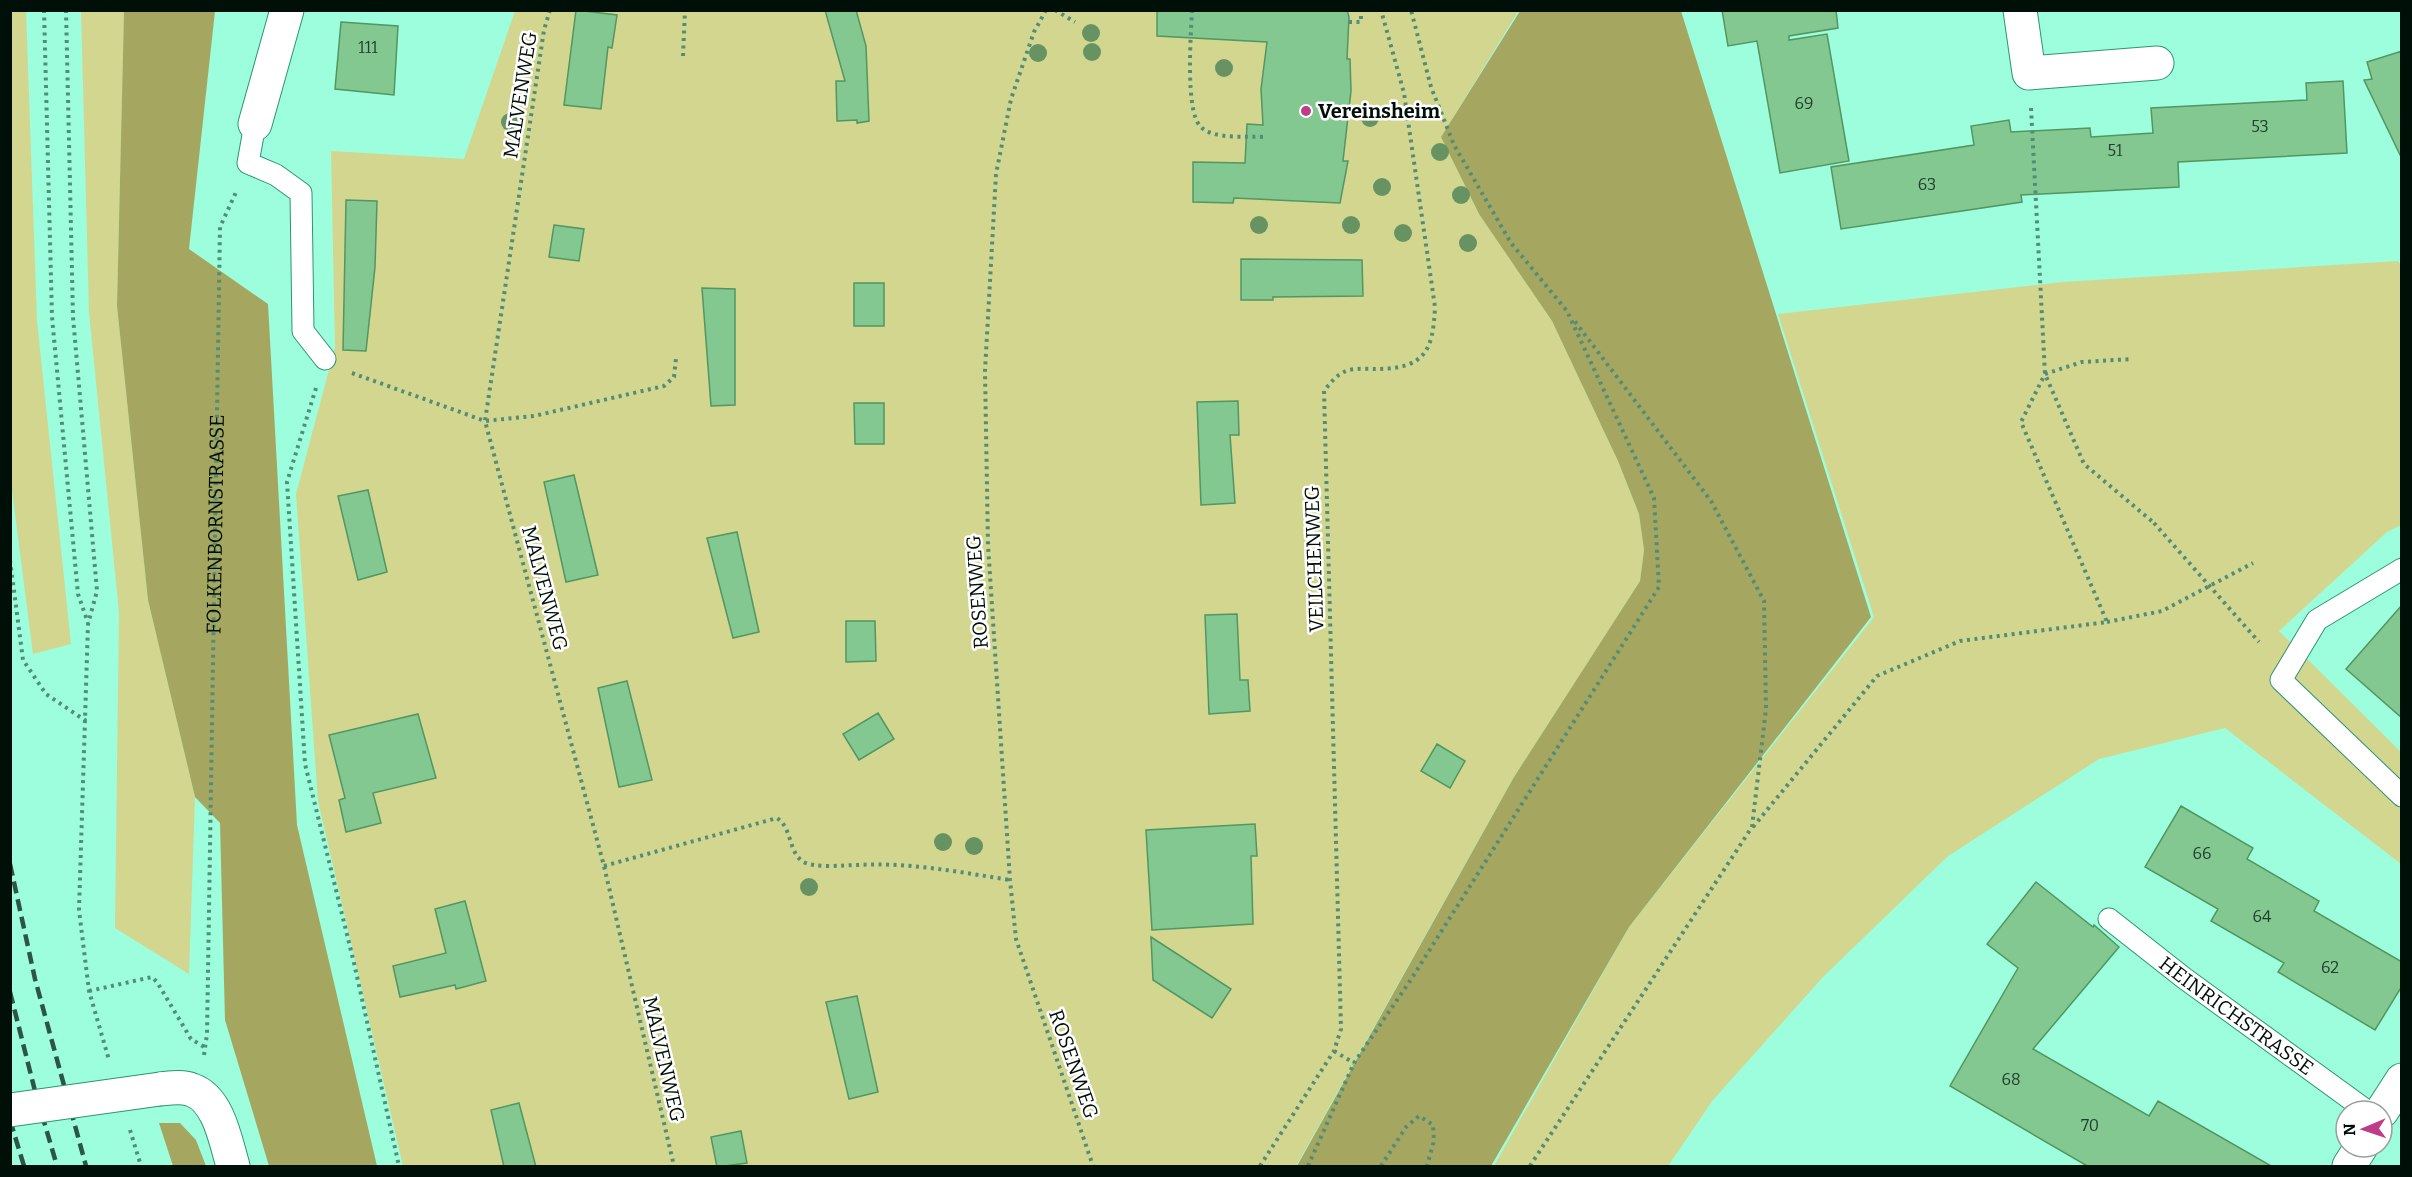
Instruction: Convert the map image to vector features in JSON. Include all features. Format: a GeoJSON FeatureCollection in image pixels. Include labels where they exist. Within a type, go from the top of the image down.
{"type":"FeatureCollection","features":[{"type":"Feature","properties":{"kind":"street"},"geometry":{"type":"LineString","coordinates":[[255,124],[287,10]]}},
{"type":"Feature","properties":{"kind":"street"},"geometry":{"type":"LineString","coordinates":[[2020,10],[2029,73],[2157,63]]}},
{"type":"Feature","properties":{"kind":"street"},"geometry":{"type":"LineString","coordinates":[[2390,1099],[2402,1080]]}},
{"type":"Feature","properties":{"kind":"street"},"geometry":{"type":"LineString","coordinates":[[10,1110],[160,1089],[181,1087],[195,1090],[215,1110],[233,1167]]}},
{"type":"Feature","properties":{"kind":"lane"},"geometry":{"type":"LineString","coordinates":[[255,124],[248,163],[276,175],[301,194],[303,331],[325,359]]}},
{"type":"Feature","properties":{"kind":"lane"},"geometry":{"type":"LineString","coordinates":[[2402,569],[2317,620],[2282,680],[2402,796]]}},
{"type":"Feature","properties":{"kind":"lane","name":"HEINRICHSTRASSE"},"geometry":{"type":"LineString","coordinates":[[2109,919],[2184,978],[2350,1099]]}},
{"type":"Feature","properties":{"kind":"path"},"geometry":{"type":"LineString","coordinates":[[44,10],[52,317],[78,594],[88,624]]}},
{"type":"Feature","properties":{"kind":"path"},"geometry":{"type":"LineString","coordinates":[[66,10],[73,317],[97,591],[88,624],[79,910],[89,991],[112,1070]]}},
{"type":"Feature","properties":{"kind":"path","name":"MALVENWEG"},"geometry":{"type":"LineString","coordinates":[[550,10],[544,30],[485,421],[604,866],[674,1167]]}},
{"type":"Feature","properties":{"kind":"path"},"geometry":{"type":"LineString","coordinates":[[683,56],[685,10]]}},
{"type":"Feature","properties":{"kind":"path","name":"ROSENWEG"},"geometry":{"type":"LineString","coordinates":[[1046,10],[1034,32],[1011,99],[996,174],[985,371],[988,545],[1010,880],[1016,939],[1093,1167]]}},
{"type":"Feature","properties":{"kind":"path"},"geometry":{"type":"LineString","coordinates":[[1055,10],[1075,22]]}},
{"type":"Feature","properties":{"kind":"path"},"geometry":{"type":"LineString","coordinates":[[1192,10],[1190,73],[1194,112],[1201,127],[1219,136],[1264,136]]}},
{"type":"Feature","properties":{"kind":"path"},"geometry":{"type":"LineString","coordinates":[[1349,22],[1361,22],[1361,10]]}},
{"type":"Feature","properties":{"kind":"path","name":"VEILCHENWEG"},"geometry":{"type":"LineString","coordinates":[[1260,1167],[1334,1051],[1341,1029],[1324,391],[1333,379],[1349,370],[1399,369],[1413,364],[1426,351],[1434,323],[1434,307],[1404,93],[1381,10]]}},
{"type":"Feature","properties":{"kind":"path"},"geometry":{"type":"LineString","coordinates":[[1412,10],[1431,87],[1454,145],[1511,243],[1567,311],[1712,501],[1764,601],[1766,709],[1752,827]]}},
{"type":"Feature","properties":{"kind":"path"},"geometry":{"type":"LineString","coordinates":[[2029,73],[2045,374],[2084,464],[2154,523],[2259,642]]}},
{"type":"Feature","properties":{"kind":"path","name":"FOLKENBORNSTRASSE"},"geometry":{"type":"LineString","coordinates":[[89,991],[152,977],[190,1039],[206,1048],[220,227],[248,163]]}},
{"type":"Feature","properties":{"kind":"path"},"geometry":{"type":"LineString","coordinates":[[1308,1167],[1354,1063],[1410,981],[1659,587],[1654,498],[1567,311]]}},
{"type":"Feature","properties":{"kind":"path"},"geometry":{"type":"LineString","coordinates":[[399,1167],[354,963],[305,764],[287,482],[325,359],[344,370],[485,421],[534,416],[664,386],[674,377],[676,358]]}},
{"type":"Feature","properties":{"kind":"path"},"geometry":{"type":"LineString","coordinates":[[2108,622],[2021,422],[2045,374],[2082,362],[2132,359]]}},
{"type":"Feature","properties":{"kind":"path"},"geometry":{"type":"LineString","coordinates":[[10,560],[23,660],[46,694],[86,720]]}},
{"type":"Feature","properties":{"kind":"path"},"geometry":{"type":"LineString","coordinates":[[1530,1167],[1752,827],[1877,676],[1960,641],[2108,622],[2162,611],[2253,563]]}},
{"type":"Feature","properties":{"kind":"path"},"geometry":{"type":"LineString","coordinates":[[604,866],[777,818],[785,823],[794,852],[804,863],[825,866],[886,863],[1010,880]]}},
{"type":"Feature","properties":{"kind":"path"},"geometry":{"type":"LineString","coordinates":[[1334,1051],[1354,1063]]}},
{"type":"Feature","properties":{"kind":"path"},"geometry":{"type":"LineString","coordinates":[[1381,1167],[1406,1126],[1419,1116],[1433,1125],[1434,1141],[1427,1167]]}},
{"type":"Feature","properties":{"kind":"path"},"geometry":{"type":"LineString","coordinates":[[129,1127],[141,1167]]}},
{"type":"Feature","properties":{"kind":"green space"},"geometry":{"type":"Polygon","coordinates":[[[1519,10],[1441,137],[1479,214],[1552,321],[1618,461],[1639,514],[1644,550],[1640,581],[1514,777],[1296,1166],[403,1166],[318,801],[296,494],[335,347],[331,151],[464,159],[515,11],[1519,10]]]}},
{"type":"Feature","properties":{"kind":"green space"},"geometry":{"type":"Polygon","coordinates":[[[10,11],[26,11],[37,321],[71,644],[33,654],[10,475],[10,11]]]}},
{"type":"Feature","properties":{"kind":"green space"},"geometry":{"type":"Polygon","coordinates":[[[81,11],[124,11],[117,306],[148,600],[195,797],[189,974],[115,928],[119,612],[89,312],[81,11]]]}},
{"type":"Feature","properties":{"kind":"green space"},"geometry":{"type":"Polygon","coordinates":[[[124,11],[215,11],[189,249],[268,304],[297,825],[377,1166],[269,1166],[225,1020],[220,823],[195,797],[148,600],[117,306],[124,11]]]}},
{"type":"Feature","properties":{"kind":"green space"},"geometry":{"type":"Polygon","coordinates":[[[1520,11],[1681,11],[1871,617],[1629,927],[1491,1166],[1297,1166],[1514,777],[1640,581],[1644,550],[1639,514],[1618,461],[1552,321],[1479,214],[1441,137],[1520,11]]]}},
{"type":"Feature","properties":{"kind":"green space"},"geometry":{"type":"Polygon","coordinates":[[[2398,261],[2402,267],[2401,525],[2387,532],[2279,631],[2401,752],[2401,864],[2225,728],[2099,759],[1948,856],[1823,977],[1713,1100],[1668,1166],[1494,1166],[1629,927],[1874,617],[1778,314],[2063,282],[2398,261]]]}},
{"type":"Feature","properties":{"kind":"green space"},"geometry":{"type":"Polygon","coordinates":[[[159,1123],[180,1123],[196,1140],[206,1166],[173,1166],[159,1123]]]}},
{"type":"Feature","properties":{"kind":"building"},"geometry":{"type":"Polygon","coordinates":[[[576,10],[617,15],[612,48],[608,47],[601,109],[564,105],[576,10]]]}},
{"type":"Feature","properties":{"kind":"building"},"geometry":{"type":"Polygon","coordinates":[[[825,10],[856,10],[866,46],[869,121],[857,123],[857,120],[837,121],[836,81],[845,81],[825,10]]]}},
{"type":"Feature","properties":{"kind":"building","name":"Vereinsheim"},"geometry":{"type":"Polygon","coordinates":[[[1157,10],[1347,10],[1349,17],[1347,59],[1350,59],[1351,91],[1343,161],[1348,161],[1340,203],[1234,198],[1233,203],[1193,202],[1193,162],[1245,163],[1247,124],[1263,125],[1261,89],[1267,42],[1157,36],[1157,10]]]}},
{"type":"Feature","properties":{"kind":"building"},"geometry":{"type":"Polygon","coordinates":[[[1722,10],[1836,10],[1838,28],[1789,36],[1789,40],[1827,34],[1849,161],[1780,173],[1757,41],[1728,46],[1722,10]]]}},
{"type":"Feature","properties":{"kind":"building"},"geometry":{"type":"Polygon","coordinates":[[[341,22],[398,26],[394,95],[335,89],[341,22]]]}},
{"type":"Feature","properties":{"kind":"building"},"geometry":{"type":"Polygon","coordinates":[[[2402,51],[2402,159],[2364,80],[2372,79],[2367,62],[2402,51]]]}},
{"type":"Feature","properties":{"kind":"building"},"geometry":{"type":"Polygon","coordinates":[[[2343,81],[2347,153],[2178,162],[2179,187],[2021,195],[2022,202],[1841,229],[1831,167],[1974,145],[1971,126],[2009,120],[2011,132],[2090,128],[2091,137],[2153,133],[2151,108],[2307,100],[2306,83],[2343,81]]]}},
{"type":"Feature","properties":{"kind":"building"},"geometry":{"type":"Polygon","coordinates":[[[346,200],[377,201],[375,267],[366,351],[343,350],[346,200]]]}},
{"type":"Feature","properties":{"kind":"building"},"geometry":{"type":"Polygon","coordinates":[[[554,225],[584,229],[579,261],[549,257],[554,225]]]}},
{"type":"Feature","properties":{"kind":"building"},"geometry":{"type":"Polygon","coordinates":[[[1241,259],[1362,260],[1363,296],[1273,297],[1273,300],[1241,300],[1241,259]]]}},
{"type":"Feature","properties":{"kind":"building"},"geometry":{"type":"Polygon","coordinates":[[[854,283],[884,283],[884,326],[854,326],[854,283]]]}},
{"type":"Feature","properties":{"kind":"building"},"geometry":{"type":"Polygon","coordinates":[[[702,288],[735,289],[735,405],[711,406],[702,288]]]}},
{"type":"Feature","properties":{"kind":"building"},"geometry":{"type":"Polygon","coordinates":[[[1238,401],[1239,435],[1230,435],[1235,503],[1201,505],[1197,402],[1238,401]]]}},
{"type":"Feature","properties":{"kind":"building"},"geometry":{"type":"Polygon","coordinates":[[[854,403],[884,403],[884,444],[855,444],[854,403]]]}},
{"type":"Feature","properties":{"kind":"building"},"geometry":{"type":"Polygon","coordinates":[[[574,475],[598,575],[566,582],[544,482],[574,475]]]}},
{"type":"Feature","properties":{"kind":"building"},"geometry":{"type":"Polygon","coordinates":[[[368,490],[387,572],[358,580],[338,496],[368,490]]]}},
{"type":"Feature","properties":{"kind":"building"},"geometry":{"type":"Polygon","coordinates":[[[737,532],[759,632],[733,638],[707,538],[737,532]]]}},
{"type":"Feature","properties":{"kind":"building"},"geometry":{"type":"Polygon","coordinates":[[[2402,605],[2402,718],[2346,669],[2402,605]]]}},
{"type":"Feature","properties":{"kind":"building"},"geometry":{"type":"Polygon","coordinates":[[[1237,614],[1240,680],[1248,680],[1250,711],[1209,714],[1205,615],[1237,614]]]}},
{"type":"Feature","properties":{"kind":"building"},"geometry":{"type":"Polygon","coordinates":[[[846,621],[875,621],[876,661],[846,662],[846,621]]]}},
{"type":"Feature","properties":{"kind":"building"},"geometry":{"type":"Polygon","coordinates":[[[627,681],[652,780],[619,787],[598,688],[627,681]]]}},
{"type":"Feature","properties":{"kind":"building"},"geometry":{"type":"Polygon","coordinates":[[[878,713],[894,739],[859,760],[843,734],[878,713]]]}},
{"type":"Feature","properties":{"kind":"building"},"geometry":{"type":"Polygon","coordinates":[[[418,714],[436,778],[373,793],[381,823],[346,832],[339,800],[345,798],[329,735],[418,714]]]}},
{"type":"Feature","properties":{"kind":"building"},"geometry":{"type":"Polygon","coordinates":[[[1437,744],[1465,761],[1450,788],[1421,771],[1437,744]]]}},
{"type":"Feature","properties":{"kind":"building"},"geometry":{"type":"Polygon","coordinates":[[[2181,806],[2253,848],[2247,859],[2319,901],[2314,911],[2402,962],[2402,986],[2375,1030],[2278,972],[2284,963],[2211,921],[2218,909],[2145,867],[2181,806]]]}},
{"type":"Feature","properties":{"kind":"building"},"geometry":{"type":"Polygon","coordinates":[[[1255,824],[1257,856],[1251,856],[1253,924],[1152,930],[1146,830],[1255,824]]]}},
{"type":"Feature","properties":{"kind":"building"},"geometry":{"type":"Polygon","coordinates":[[[2036,882],[2093,927],[2094,925],[2119,947],[2033,1049],[2149,1116],[2158,1101],[2273,1167],[2089,1167],[1950,1086],[2018,968],[1987,944],[2036,882]]]}},
{"type":"Feature","properties":{"kind":"building"},"geometry":{"type":"Polygon","coordinates":[[[465,901],[486,981],[456,989],[455,985],[400,997],[393,966],[446,953],[435,909],[465,901]]]}},
{"type":"Feature","properties":{"kind":"building"},"geometry":{"type":"Polygon","coordinates":[[[1151,937],[1231,989],[1212,1018],[1153,980],[1151,937]]]}},
{"type":"Feature","properties":{"kind":"building"},"geometry":{"type":"Polygon","coordinates":[[[857,996],[878,1092],[849,1099],[826,1002],[857,996]]]}},
{"type":"Feature","properties":{"kind":"building"},"geometry":{"type":"Polygon","coordinates":[[[519,1103],[536,1167],[504,1167],[491,1110],[519,1103]]]}},
{"type":"Feature","properties":{"kind":"building"},"geometry":{"type":"Polygon","coordinates":[[[741,1131],[747,1163],[717,1167],[711,1137],[741,1131]]]}},
{"type":"Feature","properties":{"kind":"railway"},"geometry":{"type":"LineString","coordinates":[[10,864],[35,979],[86,1166]]}},
{"type":"Feature","properties":{"kind":"railway"},"geometry":{"type":"LineString","coordinates":[[10,992],[57,1166]]}},
{"type":"Feature","properties":{"kind":"railway"},"geometry":{"type":"LineString","coordinates":[[10,1120],[24,1166]]}},
{"type":"Feature","properties":{"kind":"place","name":"Vereinsheim"},"geometry":{"type":"Point","coordinates":[1306,111]}}]}
